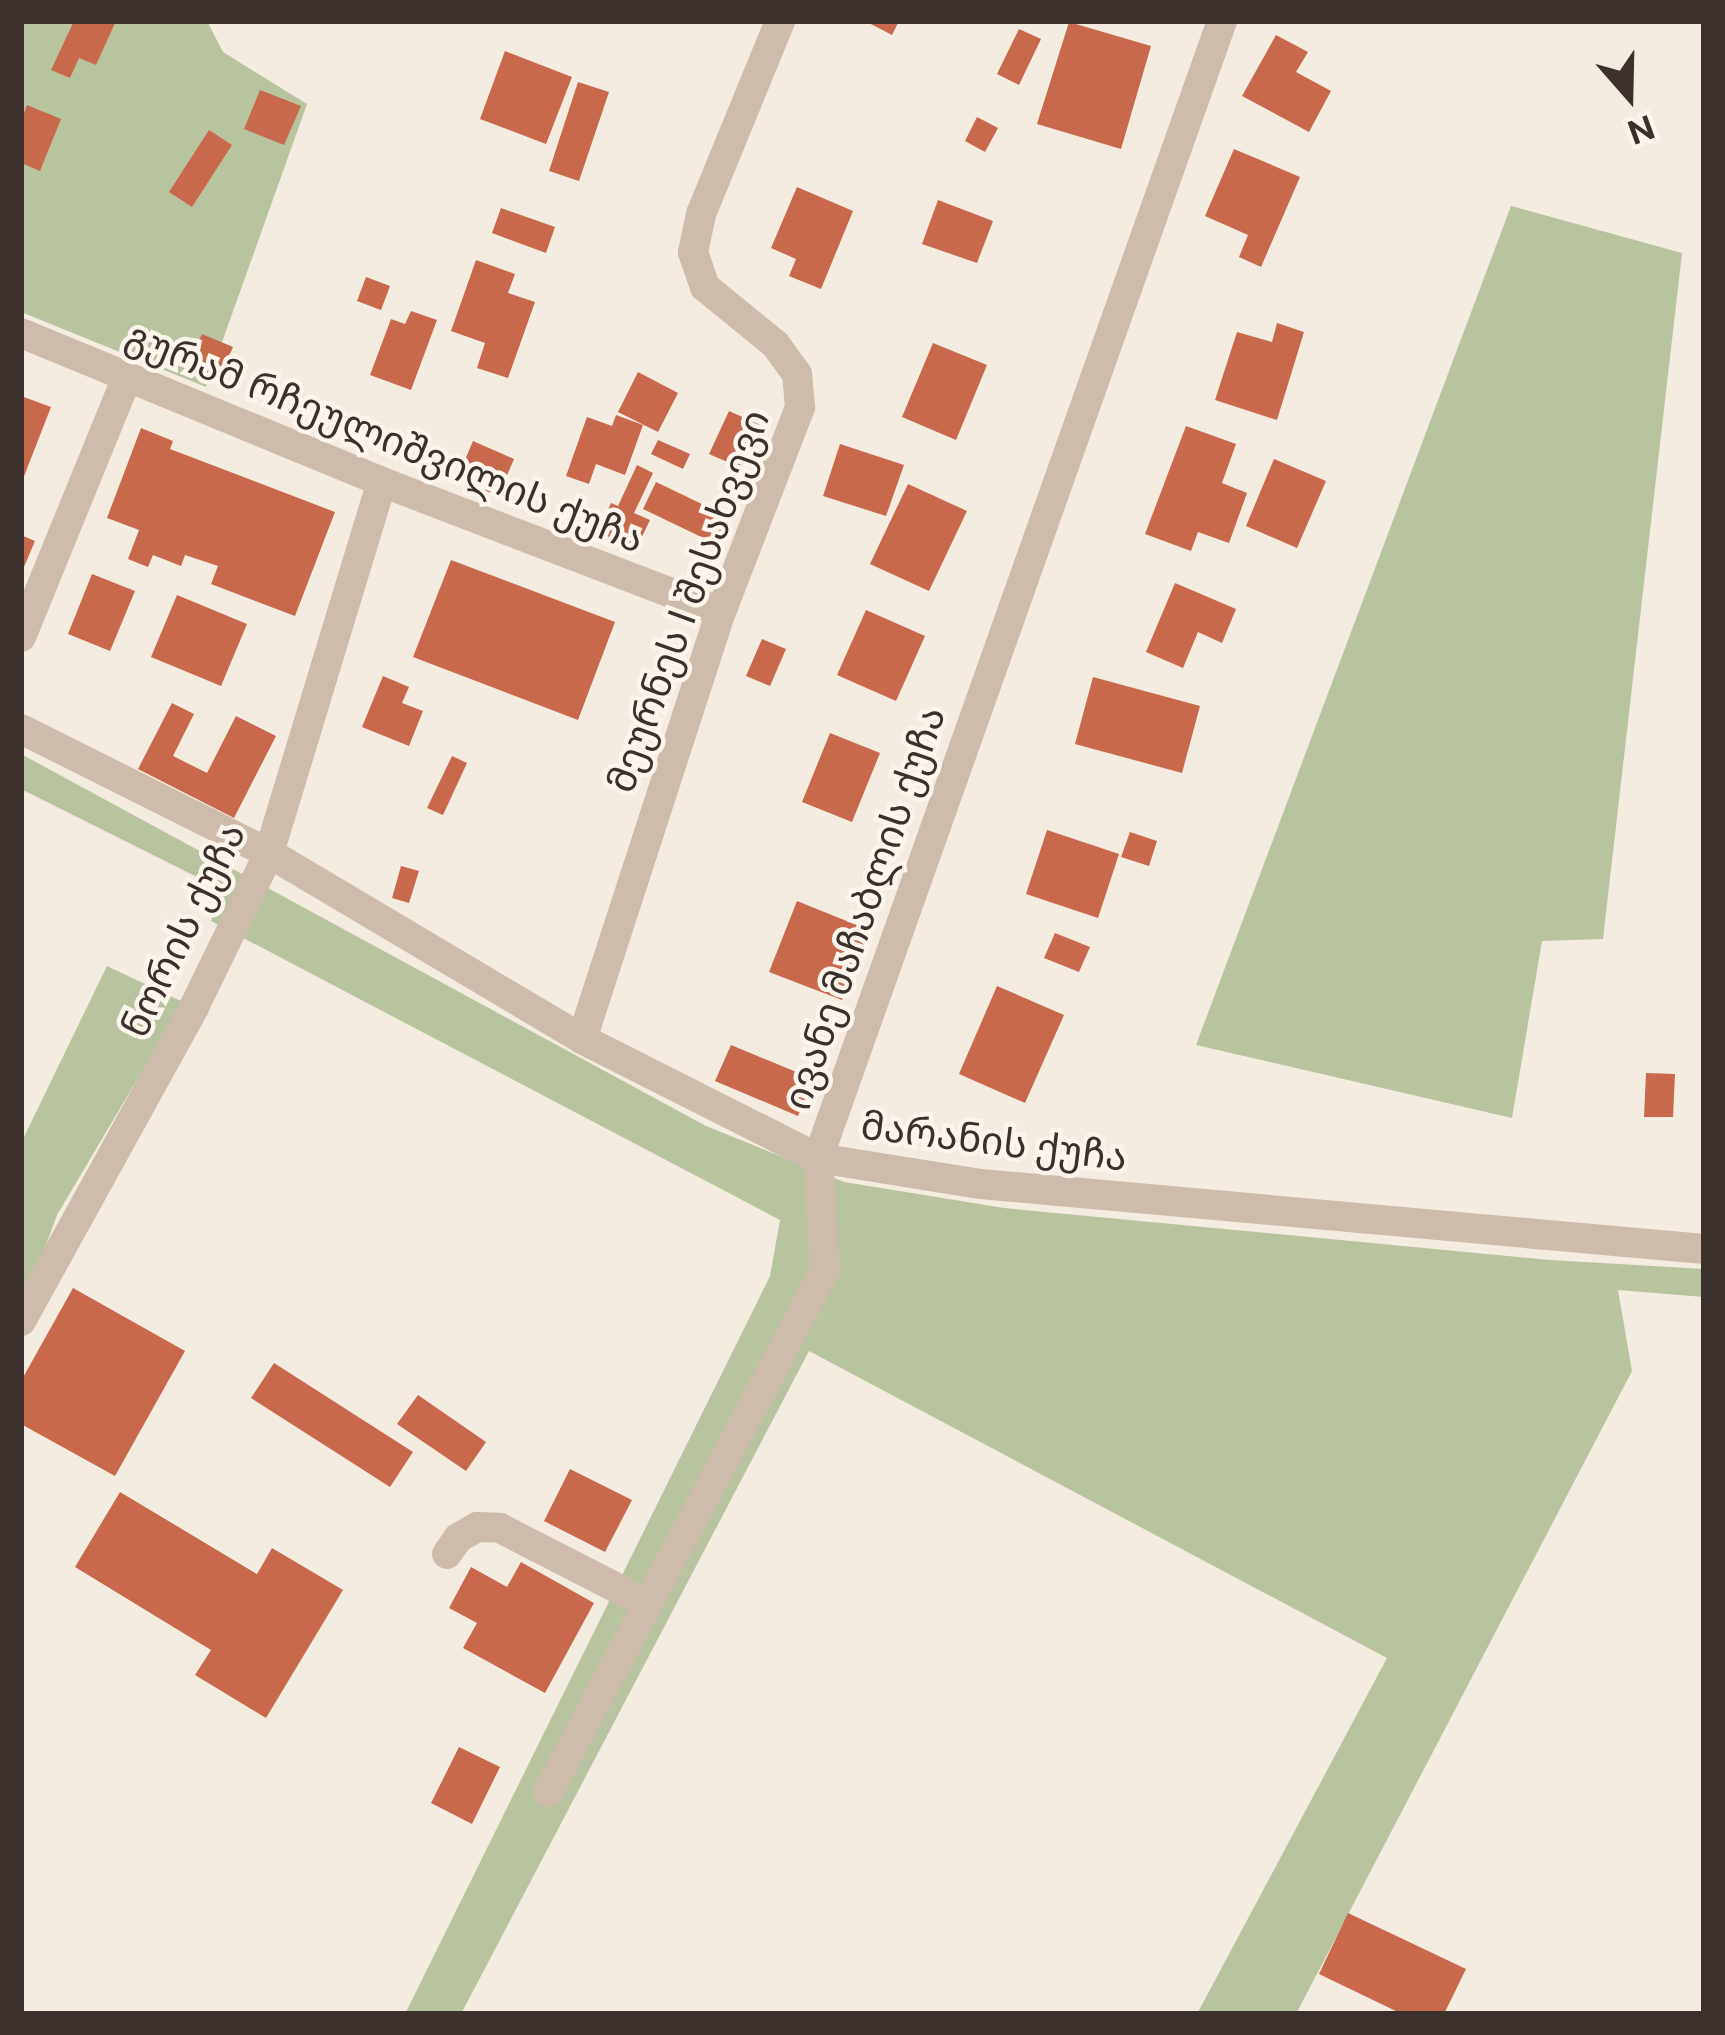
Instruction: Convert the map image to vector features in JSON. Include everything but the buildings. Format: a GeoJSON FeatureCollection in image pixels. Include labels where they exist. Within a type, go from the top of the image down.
{"type":"FeatureCollection","features":[{"type":"Feature","properties":{"kind":"street","name":"მეურნეს I შესახვევი"},"geometry":{"type":"LineString","coordinates":[[582,1039],[721,612],[800,407],[796,374],[775,344],[705,287],[693,252],[701,214],[780,21]]}},
{"type":"Feature","properties":{"kind":"street","name":"ივანე მაჩაბლის ქუჩა"},"geometry":{"type":"LineString","coordinates":[[548,1792],[826,1270],[818,1158],[1222,21]]}},
{"type":"Feature","properties":{"kind":"street","name":"გურამ რჩეულიშვილის ქუჩა"},"geometry":{"type":"LineString","coordinates":[[21,334],[382,482],[721,612]]}},
{"type":"Feature","properties":{"kind":"street"},"geometry":{"type":"LineString","coordinates":[[21,637],[128,377]]}},
{"type":"Feature","properties":{"kind":"street","name":"ნორის ქუჩა"},"geometry":{"type":"LineString","coordinates":[[21,1321],[194,1006],[269,853],[382,482]]}},
{"type":"Feature","properties":{"kind":"street","name":"მარანის ქუჩა"},"geometry":{"type":"LineString","coordinates":[[21,729],[269,853],[582,1039],[818,1158],[1005,1186],[1704,1249]]}},
{"type":"Feature","properties":{"kind":"street"},"geometry":{"type":"LineString","coordinates":[[447,1554],[458,1538],[477,1527],[500,1528],[648,1604]]}},
{"type":"Feature","properties":{"kind":"green space"},"geometry":{"type":"Polygon","coordinates":[[[21,21],[207,21],[223,52],[307,104],[206,387],[21,312],[21,21]]]}},
{"type":"Feature","properties":{"kind":"green space"},"geometry":{"type":"Polygon","coordinates":[[[1511,206],[1682,253],[1603,939],[1542,941],[1512,1118],[1196,1045],[1511,206]]]}},
{"type":"Feature","properties":{"kind":"green space"},"geometry":{"type":"Polygon","coordinates":[[[21,754],[706,1126],[844,1182],[1004,1208],[1550,1260],[1704,1269],[1704,1297],[1618,1290],[1632,1371],[1296,2014],[1197,2014],[1387,1658],[809,1351],[461,2014],[405,2014],[770,1276],[780,1220],[211,921],[221,889],[21,789],[21,754]]]}},
{"type":"Feature","properties":{"kind":"green space"},"geometry":{"type":"Polygon","coordinates":[[[107,966],[183,1002],[57,1215],[21,1313],[21,1143],[107,966]]]}}]}
